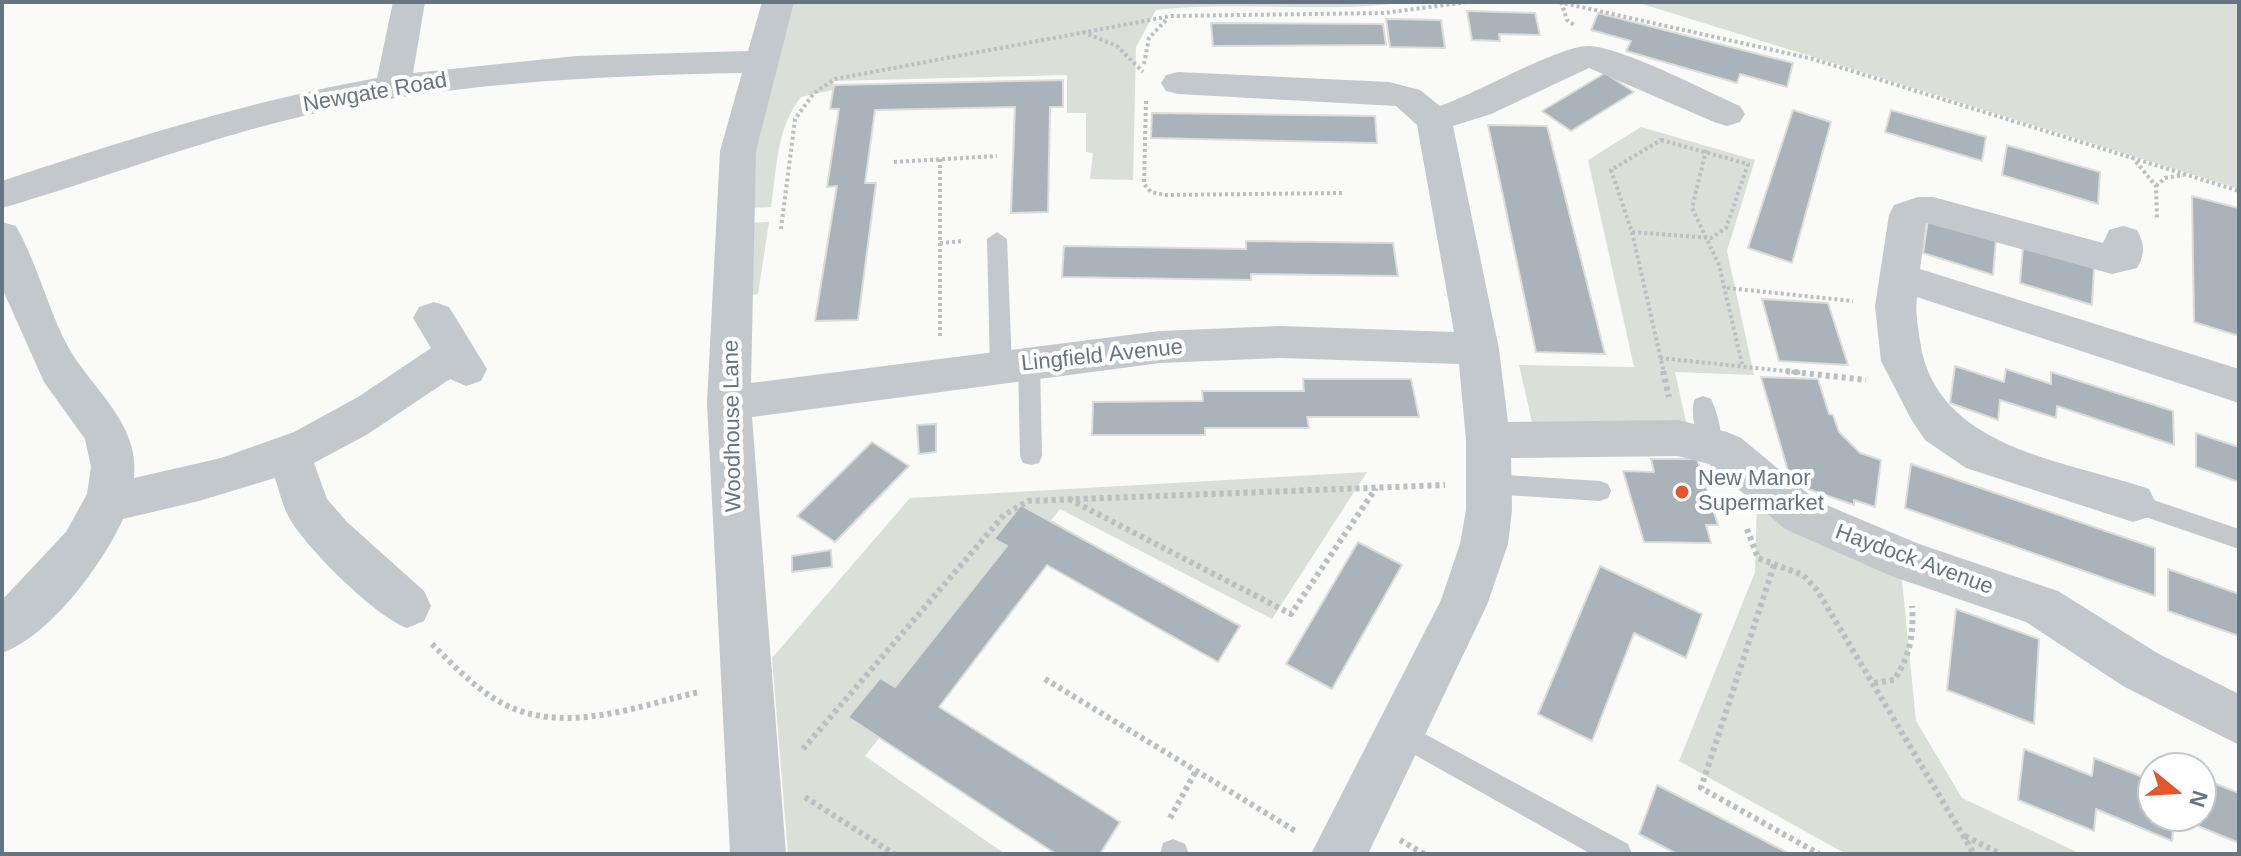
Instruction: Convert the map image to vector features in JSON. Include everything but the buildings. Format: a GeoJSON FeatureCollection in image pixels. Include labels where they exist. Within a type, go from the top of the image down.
{"type":"FeatureCollection","features":[{"type":"Feature","properties":{"kind":"street"},"geometry":{"type":"LineString","coordinates":[[393,86],[409,2]]}},
{"type":"Feature","properties":{"kind":"street","name":"Woodhouse Lane"},"geometry":{"type":"LineString","coordinates":[[758,854],[765,783],[746,681],[729,403],[738,151],[778,2]]}},
{"type":"Feature","properties":{"kind":"street"},"geometry":{"type":"LineString","coordinates":[[1434,120],[1478,106],[1576,59],[1585,44],[1606,61],[1727,114]]}},
{"type":"Feature","properties":{"kind":"street","name":"Newgate Road"},"geometry":{"type":"LineString","coordinates":[[2,195],[198,130],[393,86],[555,67],[760,62]]}},
{"type":"Feature","properties":{"kind":"street"},"geometry":{"type":"LineString","coordinates":[[1162,90],[1389,93],[1408,98],[1434,120],[1478,349],[1489,462],[1484,544],[1463,605],[1399,732],[1322,846]]}},
{"type":"Feature","properties":{"kind":"street"},"geometry":{"type":"LineString","coordinates":[[2123,240],[2123,258],[2112,260],[1933,210],[1918,210],[1908,215],[1898,291],[1902,361],[1913,386],[1941,427],[1982,455],[2133,503]]}},
{"type":"Feature","properties":{"kind":"street"},"geometry":{"type":"LineString","coordinates":[[2,236],[60,372],[93,413],[108,441],[114,469],[109,502],[81,549],[32,606],[2,631]]}},
{"type":"Feature","properties":{"kind":"street"},"geometry":{"type":"LineString","coordinates":[[1898,291],[2239,386]]}},
{"type":"Feature","properties":{"kind":"street","name":"Lingfield Avenue"},"geometry":{"type":"LineString","coordinates":[[729,403],[1160,347],[1280,342],[1478,349]]}},
{"type":"Feature","properties":{"kind":"street"},"geometry":{"type":"LineString","coordinates":[[109,502],[182,487],[289,454],[385,401],[452,347]]}},
{"type":"Feature","properties":{"kind":"street"},"geometry":{"type":"LineString","coordinates":[[1489,462],[1709,439]]}},
{"type":"Feature","properties":{"kind":"street","name":"Haydock Avenue"},"geometry":{"type":"LineString","coordinates":[[1709,439],[1801,515],[1908,561],[2041,606],[2141,670],[2239,720]]}},
{"type":"Feature","properties":{"kind":"street"},"geometry":{"type":"LineString","coordinates":[[289,454],[308,509],[330,536],[407,606]]}},
{"type":"Feature","properties":{"kind":"lane"},"geometry":{"type":"LineString","coordinates":[[997,239],[1031,456]]}},
{"type":"Feature","properties":{"kind":"lane"},"geometry":{"type":"LineString","coordinates":[[1489,462],[1600,491]]}},
{"type":"Feature","properties":{"kind":"lane"},"geometry":{"type":"LineString","coordinates":[[2133,503],[2239,539]]}},
{"type":"Feature","properties":{"kind":"lane"},"geometry":{"type":"LineString","coordinates":[[1399,732],[1618,854]]}},
{"type":"Feature","properties":{"kind":"path"},"geometry":{"type":"LineString","coordinates":[[779,242],[795,119],[814,93],[835,79],[864,71],[1171,16],[1372,13],[1467,2]]}},
{"type":"Feature","properties":{"kind":"path"},"geometry":{"type":"LineString","coordinates":[[1560,2],[1567,20],[1585,44]]}},
{"type":"Feature","properties":{"kind":"path"},"geometry":{"type":"LineString","coordinates":[[1560,2],[1813,59],[2239,191]]}},
{"type":"Feature","properties":{"kind":"path"},"geometry":{"type":"LineString","coordinates":[[1082,32],[1110,41],[1145,74],[1144,51],[1148,37],[1157,25],[1171,16]]}},
{"type":"Feature","properties":{"kind":"path"},"geometry":{"type":"LineString","coordinates":[[1162,90],[1144,184],[1151,192],[1165,195],[1343,193]]}},
{"type":"Feature","properties":{"kind":"path"},"geometry":{"type":"LineString","coordinates":[[1727,114],[1705,152],[1692,208],[1711,238],[1727,288],[1742,364]]}},
{"type":"Feature","properties":{"kind":"path"},"geometry":{"type":"LineString","coordinates":[[1632,232],[1711,238],[1726,228],[1748,164],[1661,140],[1611,170],[1632,232],[1660,358],[1709,439],[1741,500],[1749,537],[1758,558],[1803,575],[1817,590],[1974,854]]}},
{"type":"Feature","properties":{"kind":"path"},"geometry":{"type":"LineString","coordinates":[[894,162],[997,156]]}},
{"type":"Feature","properties":{"kind":"path"},"geometry":{"type":"LineString","coordinates":[[939,378],[940,159]]}},
{"type":"Feature","properties":{"kind":"path"},"geometry":{"type":"LineString","coordinates":[[2156,186],[2165,178],[2188,175]]}},
{"type":"Feature","properties":{"kind":"path"},"geometry":{"type":"LineString","coordinates":[[1727,288],[1898,291]]}},
{"type":"Feature","properties":{"kind":"path"},"geometry":{"type":"LineString","coordinates":[[1660,358],[1742,364],[1913,386]]}},
{"type":"Feature","properties":{"kind":"path"},"geometry":{"type":"LineString","coordinates":[[894,854],[765,783],[1004,515],[1028,501],[1377,487],[1489,462]]}},
{"type":"Feature","properties":{"kind":"path"},"geometry":{"type":"LineString","coordinates":[[1068,498],[1291,614],[1377,487]]}},
{"type":"Feature","properties":{"kind":"path"},"geometry":{"type":"LineString","coordinates":[[1874,683],[1894,680],[1906,662],[1915,636],[1908,561]]}},
{"type":"Feature","properties":{"kind":"path"},"geometry":{"type":"LineString","coordinates":[[1774,565],[1701,788],[1819,854]]}},
{"type":"Feature","properties":{"kind":"path"},"geometry":{"type":"LineString","coordinates":[[407,606],[422,634],[460,671],[514,709],[545,717],[576,718],[746,681]]}},
{"type":"Feature","properties":{"kind":"path"},"geometry":{"type":"LineString","coordinates":[[1045,679],[1322,846]]}},
{"type":"Feature","properties":{"kind":"path"},"geometry":{"type":"LineString","coordinates":[[1174,854],[1162,832],[1197,769]]}},
{"type":"Feature","properties":{"kind":"path"},"geometry":{"type":"LineString","coordinates":[[1964,836],[2001,854]]}},
{"type":"Feature","properties":{"kind":"shaded area"},"geometry":{"type":"Polygon","coordinates":[[[790,2],[1407,2],[1344,7],[1218,6],[1156,10],[1136,47],[1133,180],[1090,179],[1093,153],[1086,152],[1086,113],[1067,113],[1067,75],[834,81],[833,90],[801,97],[782,136],[771,207],[749,208],[760,110],[790,2]]]}},
{"type":"Feature","properties":{"kind":"shaded area"},"geometry":{"type":"Polygon","coordinates":[[[1636,2],[2239,2],[2239,189],[1636,2]]]}},
{"type":"Feature","properties":{"kind":"shaded area"},"geometry":{"type":"Polygon","coordinates":[[[1641,127],[1755,160],[1727,251],[1754,375],[1675,372],[1687,426],[1532,422],[1519,365],[1634,367],[1588,160],[1641,127]]]}},
{"type":"Feature","properties":{"kind":"shaded area"},"geometry":{"type":"Polygon","coordinates":[[[769,222],[758,294],[745,296],[747,223],[769,222]]]}},
{"type":"Feature","properties":{"kind":"shaded area"},"geometry":{"type":"Polygon","coordinates":[[[1367,472],[1272,619],[1060,509],[865,756],[1005,854],[788,854],[772,658],[910,498],[1367,472]]]}},
{"type":"Feature","properties":{"kind":"shaded area"},"geometry":{"type":"Polygon","coordinates":[[[1757,499],[1901,571],[1916,721],[1962,798],[2081,854],[1846,854],[1679,761],[1755,572],[1757,499]]]}},
{"type":"Feature","properties":{"kind":"place","name":"New Manor Supermarket"},"geometry":{"type":"Point","coordinates":[1682,492]}}]}
